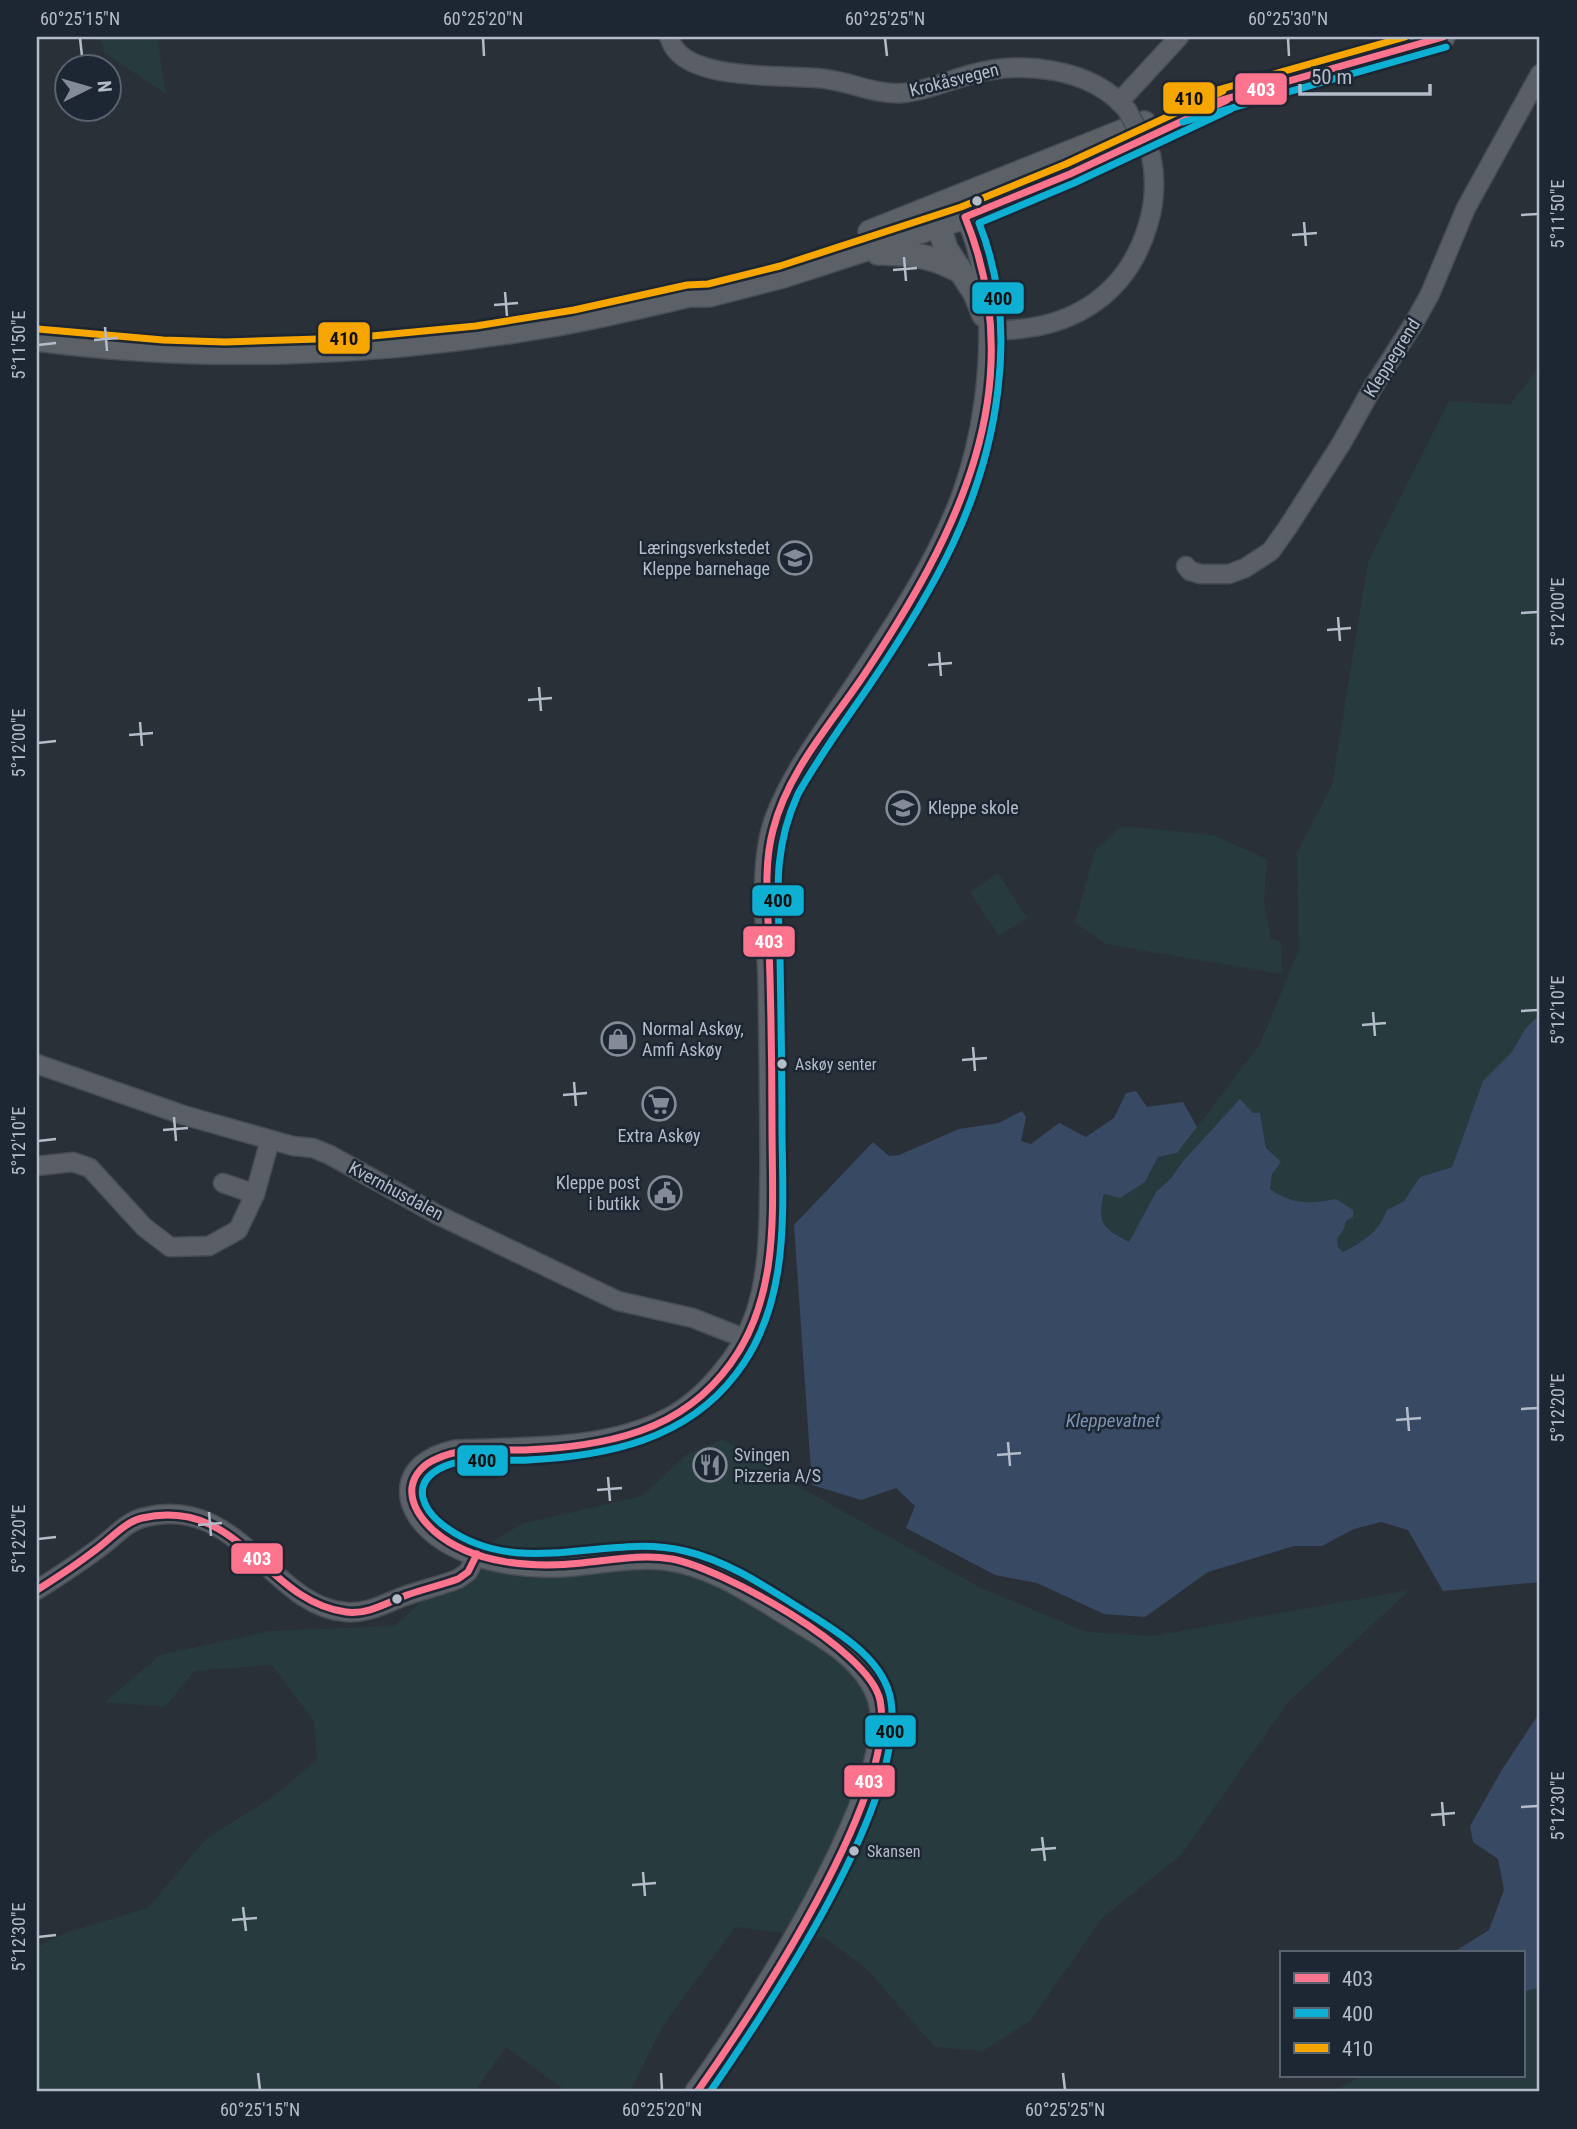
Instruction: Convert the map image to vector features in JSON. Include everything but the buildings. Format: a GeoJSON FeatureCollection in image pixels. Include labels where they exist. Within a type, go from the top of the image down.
{"type":"FeatureCollection","features":[{"type":"Feature","properties":{"kind":"main road"},"geometry":{"type":"LineString","coordinates":[[689,295],[708,285],[821,250],[945,204],[1145,122],[1443,37]]}},
{"type":"Feature","properties":{"kind":"main road"},"geometry":{"type":"LineString","coordinates":[[37,339],[189,350],[371,347],[536,328],[689,295],[709,295],[965,217],[1070,174],[1227,100]]}},
{"type":"Feature","properties":{"kind":"main road"},"geometry":{"type":"LineString","coordinates":[[697,2092],[738,2033],[781,1963],[816,1901],[856,1818],[880,1748],[883,1719],[880,1699],[873,1683],[861,1667],[839,1647],[742,1587],[691,1563],[664,1558],[626,1557],[572,1564],[501,1560],[477,1554],[446,1540],[421,1517],[411,1494],[413,1479],[425,1463],[437,1456],[456,1452],[579,1446],[622,1437],[667,1422],[689,1408],[723,1375],[746,1339],[760,1307],[767,1276],[770,1243],[772,1108],[768,859],[772,833],[782,804],[806,760],[906,609],[951,526],[965,492],[975,456],[990,376],[989,291],[984,268],[965,217],[945,204]]}},
{"type":"Feature","properties":{"kind":"main road"},"geometry":{"type":"LineString","coordinates":[[945,204],[939,226],[946,249],[975,293],[991,330]]}},
{"type":"Feature","properties":{"kind":"main road"},"geometry":{"type":"LineString","coordinates":[[854,253],[906,252],[930,257],[958,270]]}},
{"type":"Feature","properties":{"kind":"street","name":"Krokåsvegen"},"geometry":{"type":"LineString","coordinates":[[669,37],[673,47],[695,63],[727,74],[827,79],[882,92],[899,93],[925,89],[970,74],[1002,68],[1028,67],[1086,82],[1123,106]]}},
{"type":"Feature","properties":{"kind":"street"},"geometry":{"type":"LineString","coordinates":[[991,330],[1030,328],[1058,322],[1096,303],[1122,277],[1141,249],[1150,219],[1154,184],[1151,155],[1123,106],[1179,37]]}},
{"type":"Feature","properties":{"kind":"street","name":"Kleppegrend"},"geometry":{"type":"LineString","coordinates":[[1186,566],[1190,571],[1201,574],[1229,574],[1245,568],[1271,551],[1415,323],[1466,208],[1540,74]]}},
{"type":"Feature","properties":{"kind":"street","name":"Kvernhusdalen"},"geometry":{"type":"LineString","coordinates":[[37,1064],[183,1115],[270,1140],[313,1148],[438,1214],[618,1301],[693,1318],[746,1339]]}},
{"type":"Feature","properties":{"kind":"street"},"geometry":{"type":"LineString","coordinates":[[37,1166],[73,1161],[90,1168],[144,1227],[170,1247],[209,1246],[238,1230],[255,1194],[270,1140]]}},
{"type":"Feature","properties":{"kind":"street"},"geometry":{"type":"LineString","coordinates":[[223,1183],[255,1194]]}},
{"type":"Feature","properties":{"kind":"street"},"geometry":{"type":"LineString","coordinates":[[37,1590],[139,1519],[166,1514],[186,1515],[233,1536],[307,1597],[326,1608],[338,1611],[365,1611],[458,1579],[468,1572],[477,1554]]}},
{"type":"Feature","properties":{"kind":"green space"},"geometry":{"type":"Polygon","coordinates":[[[100,37],[157,37],[166,94],[122,64],[122,52],[105,52],[100,37]]]}},
{"type":"Feature","properties":{"kind":"green space"},"geometry":{"type":"Polygon","coordinates":[[[1540,366],[1540,1014],[1525,1029],[1512,1052],[1483,1081],[1452,1167],[1420,1177],[1404,1201],[1387,1210],[1384,1219],[1364,1242],[1343,1252],[1338,1247],[1337,1237],[1344,1229],[1336,1199],[1318,1202],[1294,1201],[1270,1189],[1272,1174],[1260,1114],[1184,1160],[1156,1192],[1129,1242],[1104,1224],[1102,1212],[1105,1193],[1145,1182],[1158,1157],[1177,1153],[1260,1044],[1299,949],[1297,853],[1332,785],[1368,562],[1449,401],[1510,405],[1540,366]]]}},
{"type":"Feature","properties":{"kind":"green space"},"geometry":{"type":"Polygon","coordinates":[[[1121,826],[1213,835],[1267,859],[1264,902],[1271,939],[1281,942],[1282,974],[1106,944],[1075,923],[1095,851],[1121,826]]]}},
{"type":"Feature","properties":{"kind":"green space"},"geometry":{"type":"Polygon","coordinates":[[[998,873],[1027,918],[999,936],[970,892],[998,873]]]}},
{"type":"Feature","properties":{"kind":"green space"},"geometry":{"type":"Polygon","coordinates":[[[723,1439],[798,1486],[981,1588],[1087,1632],[1153,1636],[1410,1590],[1288,1702],[1182,1854],[1102,1918],[1031,2020],[983,2051],[935,2047],[866,1968],[825,1938],[735,1927],[662,2027],[630,2092],[568,2092],[506,2047],[474,2092],[37,2092],[37,1947],[65,1933],[148,1908],[206,1839],[275,1795],[317,1760],[314,1721],[272,1665],[194,1671],[165,1707],[105,1702],[160,1655],[270,1631],[394,1626],[448,1579],[502,1563],[483,1548],[521,1524],[642,1496],[686,1455],[723,1439]]]}},
{"type":"Feature","properties":{"kind":"green space"},"geometry":{"type":"Polygon","coordinates":[[[1540,1987],[1540,2092],[1332,2092],[1360,2076],[1524,2076],[1524,1992],[1540,1987]]]}},
{"type":"Feature","properties":{"kind":"water","name":"Kleppevatnet"},"geometry":{"type":"Polygon","coordinates":[[[1540,1014],[1540,1582],[1443,1591],[1408,1530],[1381,1522],[1354,1529],[1322,1546],[1294,1546],[1208,1572],[1145,1617],[1104,1614],[1037,1583],[995,1575],[906,1528],[915,1506],[896,1488],[861,1500],[812,1485],[794,1225],[873,1142],[889,1156],[899,1155],[959,1129],[999,1123],[1022,1111],[1026,1117],[1021,1141],[1031,1144],[1059,1123],[1086,1137],[1114,1118],[1126,1093],[1136,1091],[1147,1107],[1183,1102],[1197,1127],[1177,1153],[1158,1157],[1145,1182],[1120,1198],[1104,1194],[1101,1212],[1104,1224],[1129,1242],[1156,1192],[1240,1099],[1253,1113],[1260,1113],[1266,1148],[1281,1162],[1272,1174],[1270,1189],[1294,1201],[1318,1202],[1336,1199],[1353,1210],[1353,1217],[1346,1221],[1337,1238],[1338,1247],[1343,1252],[1370,1236],[1387,1210],[1404,1201],[1420,1177],[1452,1167],[1483,1081],[1512,1052],[1525,1029],[1540,1014]]]}},
{"type":"Feature","properties":{"kind":"water"},"geometry":{"type":"Polygon","coordinates":[[[1540,1712],[1540,1987],[1524,1992],[1524,1951],[1456,1951],[1489,1930],[1504,1890],[1498,1859],[1473,1842],[1470,1826],[1503,1768],[1540,1712]]]}},
{"type":"Feature","properties":{"kind":"transit line","name":"410"},"geometry":{"type":"LineString","coordinates":[[1175,102],[1405,37]]}},
{"type":"Feature","properties":{"kind":"transit line","name":"403"},"geometry":{"type":"LineString","coordinates":[[1180,112],[1443,37]]}},
{"type":"Feature","properties":{"kind":"transit line","name":"400"},"geometry":{"type":"LineString","coordinates":[[1183,122],[1446,47]]}},
{"type":"Feature","properties":{"kind":"transit line","name":"410"},"geometry":{"type":"LineString","coordinates":[[38,329],[163,340],[225,342],[351,338],[476,326],[574,310],[687,285],[708,284],[780,266],[961,207],[1066,164],[1223,91]]}},
{"type":"Feature","properties":{"kind":"transit line","name":"403"},"geometry":{"type":"LineString","coordinates":[[697,2092],[784,1958],[845,1845],[867,1790],[880,1741],[880,1700],[870,1680],[850,1658],[822,1635],[756,1594],[724,1578],[695,1566],[661,1558],[638,1557],[544,1565],[505,1562],[485,1557],[450,1542],[430,1527],[415,1505],[413,1482],[427,1464],[457,1452],[583,1445],[654,1426],[702,1395],[722,1375],[747,1336],[766,1279],[772,1218],[767,887],[770,844],[780,808],[800,768],[864,675],[929,568],[955,513],[975,457],[988,399],[991,340],[984,279],[965,217],[1070,174],[1227,100]]}},
{"type":"Feature","properties":{"kind":"transit line","name":"400"},"geometry":{"type":"LineString","coordinates":[[710,2092],[797,1958],[856,1847],[877,1793],[890,1744],[891,1701],[881,1674],[862,1652],[838,1633],[768,1588],[719,1562],[685,1551],[655,1547],[534,1554],[505,1551],[476,1543],[447,1528],[429,1511],[422,1490],[433,1473],[460,1462],[528,1460],[587,1454],[643,1440],[669,1429],[694,1415],[716,1396],[736,1374],[754,1347],[775,1288],[782,1226],[778,893],[780,854],[798,794],[894,649],[935,579],[953,544],[981,470],[998,389],[1001,325],[992,263],[979,223],[1074,183],[1231,109]]}},
{"type":"Feature","properties":{"kind":"transit line","name":"403"},"geometry":{"type":"LineString","coordinates":[[37,1590],[135,1520],[176,1515],[204,1522],[228,1535],[293,1590],[318,1604],[346,1612],[370,1610],[458,1579],[468,1572],[477,1554]]}},
{"type":"Feature","properties":{"kind":"place","name":"Læringsverkstedet Kleppe barnehage"},"geometry":{"type":"Point","coordinates":[795,558]}},
{"type":"Feature","properties":{"kind":"place","name":"Kleppe skole"},"geometry":{"type":"Point","coordinates":[903,808]}},
{"type":"Feature","properties":{"kind":"place","name":"Normal Askøy, Amfi Askøy"},"geometry":{"type":"Point","coordinates":[618,1039]}},
{"type":"Feature","properties":{"kind":"place","name":"Askøy senter"},"geometry":{"type":"Point","coordinates":[782,1064]}},
{"type":"Feature","properties":{"kind":"place","name":"Extra Askøy"},"geometry":{"type":"Point","coordinates":[659,1104]}},
{"type":"Feature","properties":{"kind":"place","name":"Kleppe post i butikk"},"geometry":{"type":"Point","coordinates":[665,1193]}},
{"type":"Feature","properties":{"kind":"place","name":"Svingen Pizzeria A/S"},"geometry":{"type":"Point","coordinates":[710,1465]}},
{"type":"Feature","properties":{"kind":"place","name":"Skansen"},"geometry":{"type":"Point","coordinates":[854,1851]}}]}
